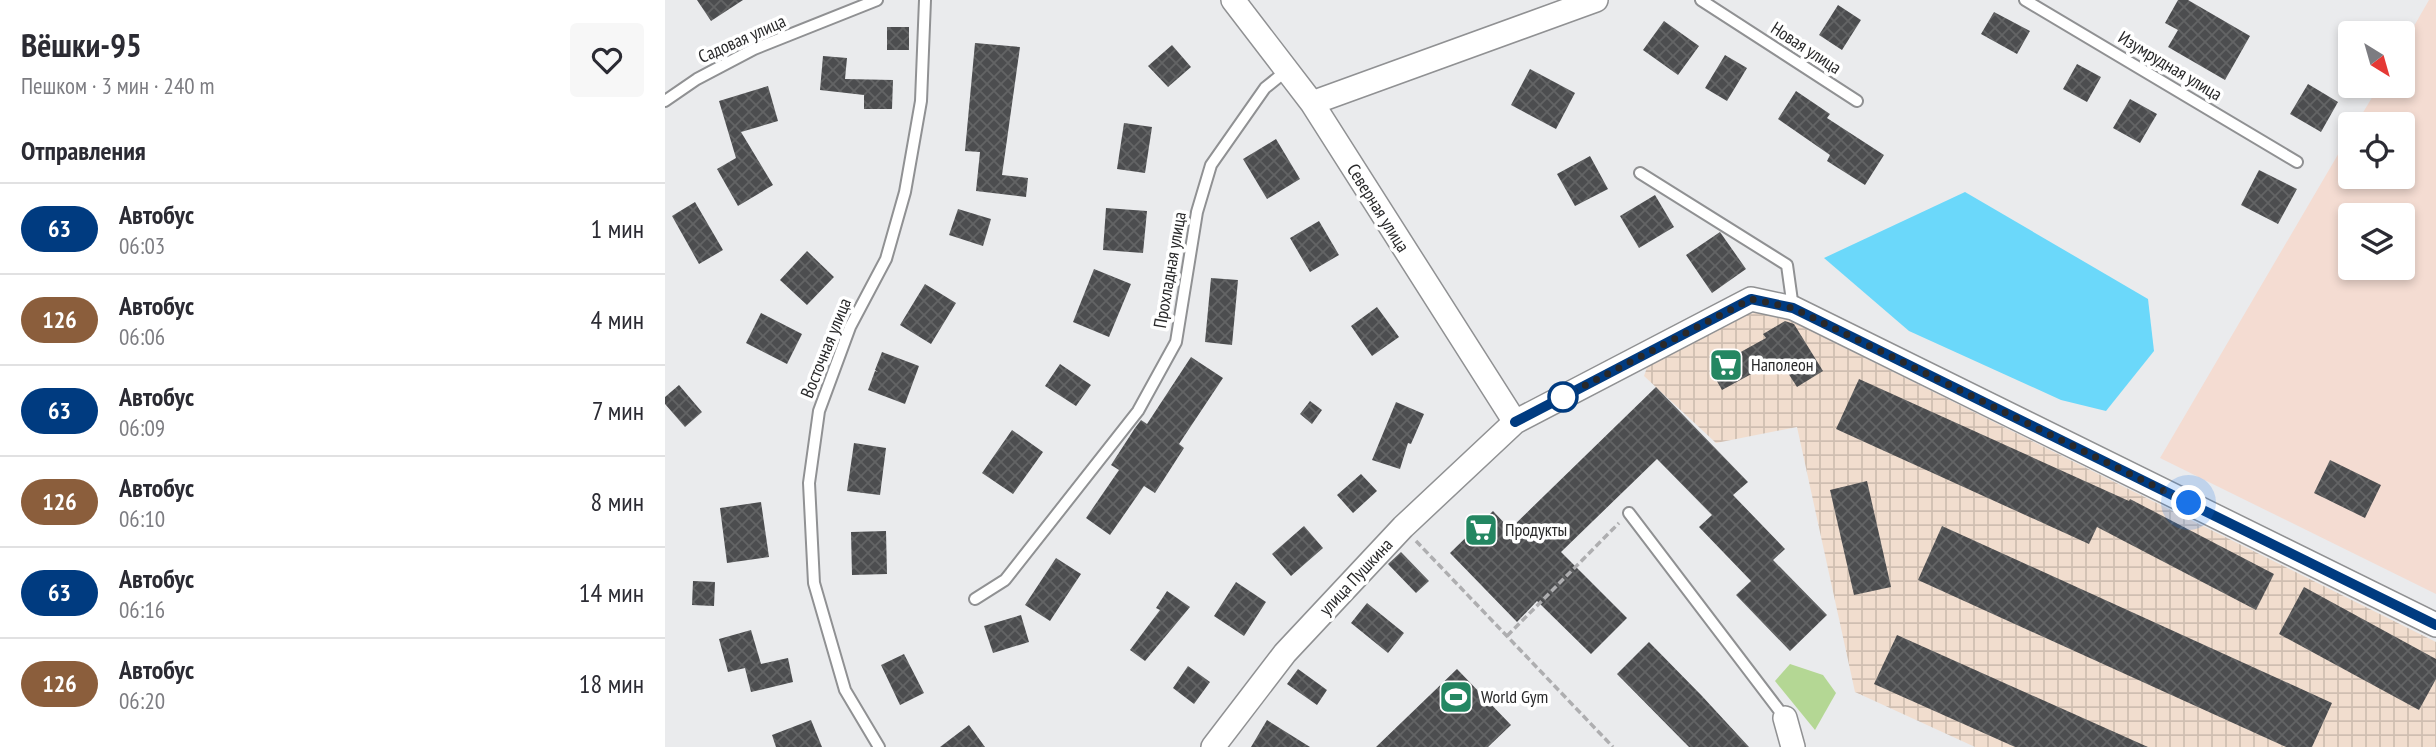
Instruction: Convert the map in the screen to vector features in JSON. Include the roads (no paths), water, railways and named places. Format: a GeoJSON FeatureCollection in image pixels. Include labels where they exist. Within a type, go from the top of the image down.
{"type":"FeatureCollection","features":[{"type":"Feature","properties":{"kind":"street","name":"Северная улица"},"geometry":{"type":"LineString","coordinates":[[1233,0],[1312,103],[1515,422]]}},
{"type":"Feature","properties":{"kind":"street"},"geometry":{"type":"LineString","coordinates":[[1312,103],[1595,0]]}},
{"type":"Feature","properties":{"kind":"street","name":"улица Пушкина"},"geometry":{"type":"LineString","coordinates":[[1213,747],[1285,653],[1403,527],[1515,422],[1751,299],[1793,308],[2436,625]]}},
{"type":"Feature","properties":{"kind":"street"},"geometry":{"type":"LineString","coordinates":[[1785,718],[1793,747]]}},
{"type":"Feature","properties":{"kind":"lane","name":"Садовая улица"},"geometry":{"type":"LineString","coordinates":[[665,101],[697,79],[754,49],[877,0]]}},
{"type":"Feature","properties":{"kind":"lane","name":"Восточная улица"},"geometry":{"type":"LineString","coordinates":[[879,747],[845,690],[814,583],[809,483],[819,411],[850,327],[886,259],[905,192],[921,101],[925,0]]}},
{"type":"Feature","properties":{"kind":"lane","name":"Новая улица"},"geometry":{"type":"LineString","coordinates":[[1701,0],[1857,102]]}},
{"type":"Feature","properties":{"kind":"lane","name":"Изумрудная улица"},"geometry":{"type":"LineString","coordinates":[[2025,0],[2297,162]]}},
{"type":"Feature","properties":{"kind":"lane","name":"Прохладная улица"},"geometry":{"type":"LineString","coordinates":[[975,599],[1005,580],[1138,411],[1175,342],[1197,212],[1210,165],[1265,88],[1286,71]]}},
{"type":"Feature","properties":{"kind":"lane"},"geometry":{"type":"LineString","coordinates":[[1640,173],[1787,265],[1793,308]]}},
{"type":"Feature","properties":{"kind":"lane"},"geometry":{"type":"LineString","coordinates":[[1629,513],[1785,718]]}},
{"type":"Feature","properties":{"kind":"water"},"geometry":{"type":"Polygon","coordinates":[[[1965,192],[2148,299],[2154,351],[2106,411],[2061,400],[1909,331],[1824,258],[1965,192]]]}},
{"type":"Feature","properties":{"kind":"place","name":"Наполеон"},"geometry":{"type":"Point","coordinates":[1726,365]}},
{"type":"Feature","properties":{"kind":"place","name":"Продукты"},"geometry":{"type":"Point","coordinates":[1481,530]}},
{"type":"Feature","properties":{"kind":"place","name":"World Gym"},"geometry":{"type":"Point","coordinates":[1456,697]}}]}
